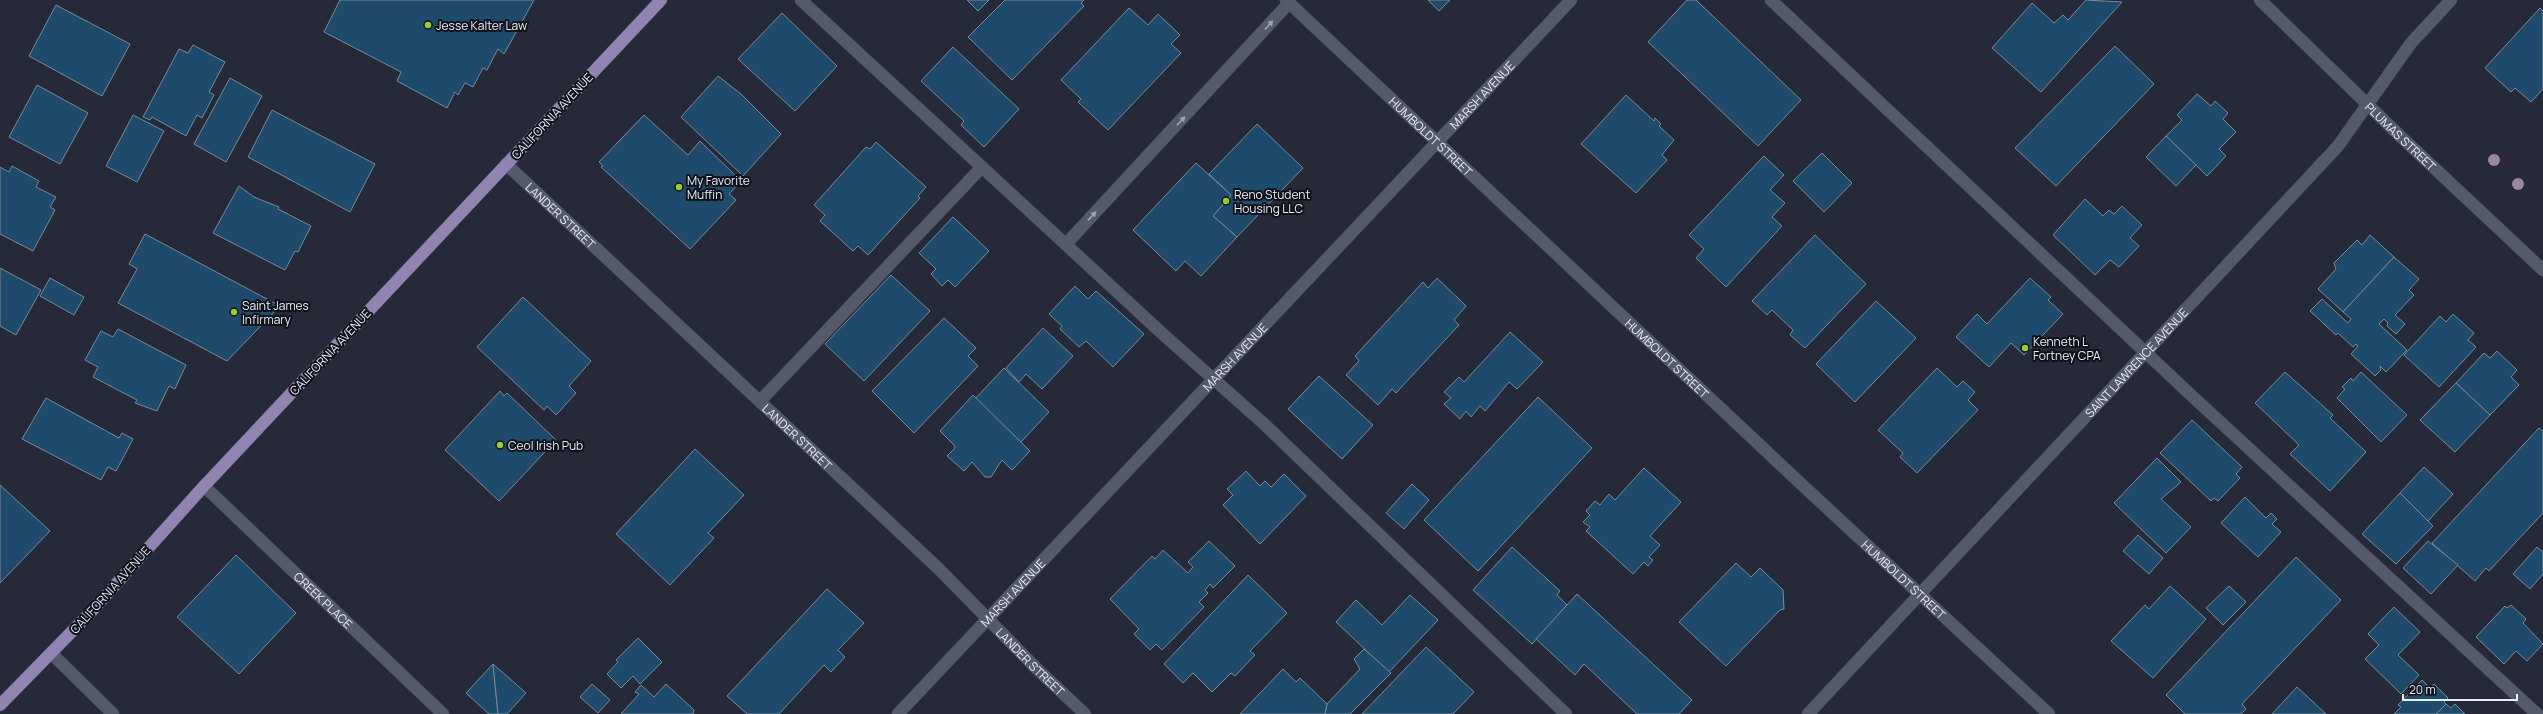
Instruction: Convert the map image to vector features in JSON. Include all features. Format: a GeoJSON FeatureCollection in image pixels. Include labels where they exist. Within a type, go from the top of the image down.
{"type":"FeatureCollection","features":[{"type":"Feature","properties":{"kind":"main road","name":"CALIFORNIA AVENUE"},"geometry":{"type":"LineString","coordinates":[[0,705],[90,613],[204,486],[661,0]]}},
{"type":"Feature","properties":{"kind":"street"},"geometry":{"type":"LineString","coordinates":[[802,0],[982,167],[1274,433],[1566,714]]}},
{"type":"Feature","properties":{"kind":"street","name":"MARSH AVENUE"},"geometry":{"type":"LineString","coordinates":[[898,714],[1571,0]]}},
{"type":"Feature","properties":{"kind":"street"},"geometry":{"type":"LineString","coordinates":[[1771,0],[2537,714]]}},
{"type":"Feature","properties":{"kind":"street","name":"PLUMAS STREET"},"geometry":{"type":"LineString","coordinates":[[2260,0],[2543,270]]}},
{"type":"Feature","properties":{"kind":"street","name":"SAINT LAWRENCE AVENUE"},"geometry":{"type":"LineString","coordinates":[[1808,714],[2338,146],[2411,43],[2451,0]]}},
{"type":"Feature","properties":{"kind":"street"},"geometry":{"type":"LineString","coordinates":[[1066,244],[1288,2]]}},
{"type":"Feature","properties":{"kind":"street","name":"HUMBOLDT STREET"},"geometry":{"type":"LineString","coordinates":[[1288,2],[1792,476],[2049,714]]}},
{"type":"Feature","properties":{"kind":"street","name":"LANDER STREET"},"geometry":{"type":"LineString","coordinates":[[506,164],[939,569],[1085,714]]}},
{"type":"Feature","properties":{"kind":"street"},"geometry":{"type":"LineString","coordinates":[[760,401],[982,167]]}},
{"type":"Feature","properties":{"kind":"street","name":"CREEK PLACE"},"geometry":{"type":"LineString","coordinates":[[204,486],[443,714]]}},
{"type":"Feature","properties":{"kind":"street"},"geometry":{"type":"LineString","coordinates":[[51,653],[113,714]]}},
{"type":"Feature","properties":{"kind":"building"},"geometry":{"type":"Polygon","coordinates":[[[340,0],[534,0],[504,54],[498,49],[487,70],[483,68],[473,87],[465,83],[458,95],[455,92],[447,108],[397,81],[401,72],[324,32],[340,0]]]}},
{"type":"Feature","properties":{"kind":"building"},"geometry":{"type":"Polygon","coordinates":[[[967,0],[989,0],[978,11],[967,0]]]}},
{"type":"Feature","properties":{"kind":"building"},"geometry":{"type":"Polygon","coordinates":[[[1005,0],[1084,0],[1081,3],[1084,6],[1012,80],[968,37],[1005,0]]]}},
{"type":"Feature","properties":{"kind":"building"},"geometry":{"type":"Polygon","coordinates":[[[1428,0],[1450,0],[1439,11],[1428,0]]]}},
{"type":"Feature","properties":{"kind":"building"},"geometry":{"type":"Polygon","coordinates":[[[1687,0],[1696,0],[1801,100],[1758,146],[1648,42],[1687,0]]]}},
{"type":"Feature","properties":{"kind":"building"},"geometry":{"type":"Polygon","coordinates":[[[2086,0],[2122,2],[2041,92],[1992,48],[2032,3],[2054,23],[2063,15],[2068,20],[2086,0]]]}},
{"type":"Feature","properties":{"kind":"building"},"geometry":{"type":"Polygon","coordinates":[[[56,5],[130,44],[102,96],[29,56],[56,5]]]}},
{"type":"Feature","properties":{"kind":"building"},"geometry":{"type":"Polygon","coordinates":[[[1129,8],[1148,25],[1158,14],[1180,35],[1171,44],[1181,53],[1108,130],[1078,102],[1081,99],[1061,80],[1129,8]]]}},
{"type":"Feature","properties":{"kind":"building"},"geometry":{"type":"Polygon","coordinates":[[[2540,8],[2543,11],[2543,89],[2531,102],[2515,88],[2511,92],[2485,68],[2540,8]]]}},
{"type":"Feature","properties":{"kind":"building"},"geometry":{"type":"Polygon","coordinates":[[[782,13],[837,66],[795,111],[738,59],[782,13]]]}},
{"type":"Feature","properties":{"kind":"building"},"geometry":{"type":"Polygon","coordinates":[[[193,45],[225,62],[209,92],[214,95],[202,118],[197,115],[186,136],[152,117],[150,120],[143,117],[179,49],[188,53],[193,45]]]}},
{"type":"Feature","properties":{"kind":"building"},"geometry":{"type":"Polygon","coordinates":[[[2115,46],[2154,84],[2056,186],[2015,148],[2115,46]]]}},
{"type":"Feature","properties":{"kind":"building"},"geometry":{"type":"Polygon","coordinates":[[[953,47],[1019,109],[984,147],[961,125],[964,121],[921,81],[953,47]]]}},
{"type":"Feature","properties":{"kind":"building"},"geometry":{"type":"Polygon","coordinates":[[[718,76],[741,94],[781,134],[743,176],[681,117],[718,76]]]}},
{"type":"Feature","properties":{"kind":"building"},"geometry":{"type":"Polygon","coordinates":[[[230,78],[262,96],[226,162],[194,144],[230,78]]]}},
{"type":"Feature","properties":{"kind":"building"},"geometry":{"type":"Polygon","coordinates":[[[37,85],[88,113],[60,164],[9,137],[37,85]]]}},
{"type":"Feature","properties":{"kind":"building"},"geometry":{"type":"Polygon","coordinates":[[[2197,94],[2211,106],[2215,101],[2228,113],[2223,119],[2236,132],[2219,149],[2226,156],[2207,176],[2166,136],[2182,120],[2177,115],[2197,94]]]}},
{"type":"Feature","properties":{"kind":"building"},"geometry":{"type":"Polygon","coordinates":[[[1626,95],[1654,121],[1655,118],[1661,124],[1659,126],[1674,140],[1662,155],[1667,160],[1636,193],[1581,144],[1626,95]]]}},
{"type":"Feature","properties":{"kind":"building"},"geometry":{"type":"Polygon","coordinates":[[[272,110],[375,164],[350,212],[248,157],[272,110]]]}},
{"type":"Feature","properties":{"kind":"building"},"geometry":{"type":"Polygon","coordinates":[[[133,115],[164,131],[137,182],[106,166],[133,115]]]}},
{"type":"Feature","properties":{"kind":"building","name":"My Favorite Muffin"},"geometry":{"type":"Polygon","coordinates":[[[644,115],[688,155],[700,141],[741,181],[729,194],[736,200],[690,249],[601,167],[603,166],[599,162],[644,115]]]}},
{"type":"Feature","properties":{"kind":"building"},"geometry":{"type":"Polygon","coordinates":[[[1257,124],[1303,168],[1237,237],[1213,216],[1231,195],[1209,174],[1257,124]]]}},
{"type":"Feature","properties":{"kind":"building"},"geometry":{"type":"Polygon","coordinates":[[[2166,136],[2196,165],[2176,186],[2146,157],[2166,136]]]}},
{"type":"Feature","properties":{"kind":"building"},"geometry":{"type":"Polygon","coordinates":[[[876,142],[926,187],[918,196],[920,198],[868,255],[858,246],[853,251],[820,221],[825,215],[814,205],[866,147],[870,149],[876,142]]]}},
{"type":"Feature","properties":{"kind":"building"},"geometry":{"type":"Polygon","coordinates":[[[1822,153],[1852,183],[1824,212],[1793,181],[1822,153]]]}},
{"type":"Feature","properties":{"kind":"building"},"geometry":{"type":"Polygon","coordinates":[[[1764,156],[1784,175],[1770,190],[1785,203],[1772,217],[1782,226],[1726,287],[1696,258],[1704,249],[1689,235],[1764,156]]]}},
{"type":"Feature","properties":{"kind":"building"},"geometry":{"type":"Polygon","coordinates":[[[1196,163],[1231,195],[1213,216],[1237,237],[1201,276],[1185,261],[1176,271],[1133,230],[1196,163]]]}},
{"type":"Feature","properties":{"kind":"building"},"geometry":{"type":"Polygon","coordinates":[[[12,166],[39,181],[36,187],[56,197],[50,207],[55,210],[33,251],[0,234],[0,167],[9,172],[12,166]]]}},
{"type":"Feature","properties":{"kind":"building"},"geometry":{"type":"Polygon","coordinates":[[[239,186],[254,197],[279,207],[278,209],[311,226],[298,252],[295,251],[285,270],[213,233],[239,186]]]}},
{"type":"Feature","properties":{"kind":"building"},"geometry":{"type":"Polygon","coordinates":[[[2085,199],[2103,216],[2109,210],[2114,214],[2122,206],[2142,225],[2130,238],[2139,246],[2119,267],[2110,260],[2095,275],[2053,235],[2085,199]]]}},
{"type":"Feature","properties":{"kind":"building"},"geometry":{"type":"Polygon","coordinates":[[[953,217],[989,251],[955,287],[948,280],[942,286],[931,274],[936,269],[919,253],[953,217]]]}},
{"type":"Feature","properties":{"kind":"building"},"geometry":{"type":"Polygon","coordinates":[[[145,234],[280,306],[227,361],[118,303],[137,269],[129,264],[145,234]]]}},
{"type":"Feature","properties":{"kind":"building"},"geometry":{"type":"Polygon","coordinates":[[[1815,235],[1866,284],[1805,348],[1790,335],[1793,330],[1772,310],[1767,315],[1752,301],[1815,235]]]}},
{"type":"Feature","properties":{"kind":"building"},"geometry":{"type":"Polygon","coordinates":[[[2370,235],[2394,257],[2343,312],[2318,289],[2336,269],[2334,263],[2357,240],[2362,245],[2370,235]]]}},
{"type":"Feature","properties":{"kind":"building"},"geometry":{"type":"Polygon","coordinates":[[[2394,257],[2419,279],[2409,290],[2414,295],[2395,315],[2405,324],[2396,334],[2387,326],[2388,323],[2384,319],[2379,324],[2407,350],[2386,372],[2380,366],[2381,370],[2375,376],[2351,354],[2358,346],[2356,344],[2353,347],[2338,333],[2336,335],[2310,311],[2322,299],[2348,323],[2351,319],[2343,312],[2394,257]]]}},
{"type":"Feature","properties":{"kind":"building"},"geometry":{"type":"Polygon","coordinates":[[[0,268],[41,290],[16,335],[0,326],[0,268]]]}},
{"type":"Feature","properties":{"kind":"building"},"geometry":{"type":"Polygon","coordinates":[[[891,275],[930,311],[864,381],[825,344],[891,275]]]}},
{"type":"Feature","properties":{"kind":"building"},"geometry":{"type":"Polygon","coordinates":[[[50,278],[84,297],[74,315],[40,296],[50,278]]]}},
{"type":"Feature","properties":{"kind":"building"},"geometry":{"type":"Polygon","coordinates":[[[1437,278],[1466,306],[1454,320],[1459,325],[1396,393],[1392,389],[1378,405],[1346,375],[1359,361],[1355,356],[1423,282],[1428,288],[1437,278]]]}},
{"type":"Feature","properties":{"kind":"building"},"geometry":{"type":"Polygon","coordinates":[[[2030,278],[2051,297],[2048,300],[2063,314],[2024,355],[2011,343],[1989,367],[1956,337],[1977,314],[1987,324],[2030,278]]]}},
{"type":"Feature","properties":{"kind":"building"},"geometry":{"type":"Polygon","coordinates":[[[1075,286],[1088,299],[1096,291],[1144,334],[1113,367],[1086,341],[1079,347],[1060,329],[1062,326],[1049,314],[1075,286]]]}},
{"type":"Feature","properties":{"kind":"building"},"geometry":{"type":"Polygon","coordinates":[[[523,297],[591,361],[569,386],[576,393],[556,415],[547,406],[544,410],[477,347],[523,297]]]}},
{"type":"Feature","properties":{"kind":"building"},"geometry":{"type":"Polygon","coordinates":[[[1876,301],[1916,338],[1855,402],[1816,364],[1876,301]]]}},
{"type":"Feature","properties":{"kind":"building"},"geometry":{"type":"Polygon","coordinates":[[[2453,314],[2474,333],[2468,340],[2476,347],[2439,387],[2404,355],[2440,316],[2446,322],[2453,314]]]}},
{"type":"Feature","properties":{"kind":"building"},"geometry":{"type":"Polygon","coordinates":[[[944,318],[976,348],[968,356],[978,366],[914,433],[872,391],[944,318]]]}},
{"type":"Feature","properties":{"kind":"building"},"geometry":{"type":"Polygon","coordinates":[[[1043,328],[1073,356],[1042,389],[1026,374],[1019,382],[1006,368],[1043,328]]]}},
{"type":"Feature","properties":{"kind":"building"},"geometry":{"type":"Polygon","coordinates":[[[118,329],[186,365],[175,389],[169,386],[157,411],[135,403],[137,400],[93,377],[98,367],[85,360],[101,331],[113,337],[118,329]]]}},
{"type":"Feature","properties":{"kind":"building"},"geometry":{"type":"Polygon","coordinates":[[[1510,332],[1543,362],[1517,389],[1509,382],[1485,411],[1480,406],[1471,417],[1466,411],[1460,419],[1444,404],[1451,398],[1444,392],[1459,377],[1464,382],[1510,332]]]}},
{"type":"Feature","properties":{"kind":"building"},"geometry":{"type":"Polygon","coordinates":[[[2497,351],[2517,370],[2511,377],[2519,385],[2490,415],[2456,383],[2484,353],[2490,358],[2497,351]]]}},
{"type":"Feature","properties":{"kind":"building"},"geometry":{"type":"Polygon","coordinates":[[[1004,368],[1049,412],[1021,442],[975,399],[1004,368]]]}},
{"type":"Feature","properties":{"kind":"building"},"geometry":{"type":"Polygon","coordinates":[[[1937,368],[1957,387],[1963,381],[1975,392],[1968,400],[1978,410],[1917,473],[1900,457],[1903,453],[1878,430],[1937,368]]]}},
{"type":"Feature","properties":{"kind":"building"},"geometry":{"type":"Polygon","coordinates":[[[2285,372],[2333,415],[2330,418],[2366,452],[2330,491],[2290,454],[2299,445],[2255,403],[2285,372]]]}},
{"type":"Feature","properties":{"kind":"building"},"geometry":{"type":"Polygon","coordinates":[[[2361,372],[2407,415],[2381,442],[2337,398],[2345,389],[2342,387],[2351,378],[2353,381],[2361,372]]]}},
{"type":"Feature","properties":{"kind":"building"},"geometry":{"type":"Polygon","coordinates":[[[1319,376],[1373,425],[1342,459],[1288,409],[1319,376]]]}},
{"type":"Feature","properties":{"kind":"building"},"geometry":{"type":"Polygon","coordinates":[[[2456,383],[2490,415],[2455,452],[2420,420],[2456,383]]]}},
{"type":"Feature","properties":{"kind":"building","name":"Ceol Irish Pub"},"geometry":{"type":"Polygon","coordinates":[[[500,391],[504,396],[507,393],[556,440],[499,501],[445,450],[500,391]]]}},
{"type":"Feature","properties":{"kind":"building"},"geometry":{"type":"Polygon","coordinates":[[[973,395],[1030,451],[1012,470],[1002,460],[991,477],[985,477],[972,462],[964,471],[947,456],[955,448],[954,445],[940,431],[973,395]]]}},
{"type":"Feature","properties":{"kind":"building"},"geometry":{"type":"Polygon","coordinates":[[[1538,397],[1592,448],[1478,571],[1424,520],[1538,397]]]}},
{"type":"Feature","properties":{"kind":"building"},"geometry":{"type":"Polygon","coordinates":[[[46,398],[119,438],[122,433],[133,439],[116,471],[108,467],[101,480],[22,439],[46,398]]]}},
{"type":"Feature","properties":{"kind":"building"},"geometry":{"type":"Polygon","coordinates":[[[2192,420],[2242,467],[2236,474],[2240,478],[2218,501],[2214,498],[2211,501],[2160,453],[2192,420]]]}},
{"type":"Feature","properties":{"kind":"building"},"geometry":{"type":"Polygon","coordinates":[[[2539,428],[2543,431],[2543,513],[2489,571],[2486,568],[2475,581],[2432,543],[2539,428]]]}},
{"type":"Feature","properties":{"kind":"building"},"geometry":{"type":"Polygon","coordinates":[[[695,449],[744,495],[708,533],[714,538],[670,585],[616,534],[695,449]]]}},
{"type":"Feature","properties":{"kind":"building"},"geometry":{"type":"Polygon","coordinates":[[[2157,458],[2181,482],[2161,499],[2191,527],[2166,553],[2114,503],[2157,458]]]}},
{"type":"Feature","properties":{"kind":"building"},"geometry":{"type":"Polygon","coordinates":[[[2424,467],[2453,494],[2428,521],[2400,493],[2424,467]]]}},
{"type":"Feature","properties":{"kind":"building"},"geometry":{"type":"Polygon","coordinates":[[[1644,468],[1681,502],[1650,536],[1660,545],[1649,557],[1653,560],[1648,566],[1644,562],[1633,574],[1586,531],[1590,527],[1583,522],[1590,515],[1586,511],[1595,501],[1600,505],[1609,494],[1615,500],[1644,468]]]}},
{"type":"Feature","properties":{"kind":"building"},"geometry":{"type":"Polygon","coordinates":[[[1246,471],[1260,486],[1265,481],[1271,487],[1284,474],[1306,496],[1260,544],[1223,505],[1233,495],[1227,489],[1246,471]]]}},
{"type":"Feature","properties":{"kind":"building"},"geometry":{"type":"Polygon","coordinates":[[[1412,484],[1429,500],[1404,529],[1386,513],[1412,484]]]}},
{"type":"Feature","properties":{"kind":"building"},"geometry":{"type":"Polygon","coordinates":[[[0,485],[50,531],[0,583],[0,485]]]}},
{"type":"Feature","properties":{"kind":"building"},"geometry":{"type":"Polygon","coordinates":[[[2400,493],[2433,526],[2396,564],[2362,534],[2400,493]]]}},
{"type":"Feature","properties":{"kind":"building"},"geometry":{"type":"Polygon","coordinates":[[[2245,497],[2266,518],[2271,513],[2277,519],[2272,524],[2281,532],[2258,557],[2221,523],[2245,497]]]}},
{"type":"Feature","properties":{"kind":"building"},"geometry":{"type":"Polygon","coordinates":[[[2138,535],[2163,558],[2149,574],[2123,551],[2138,535]]]}},
{"type":"Feature","properties":{"kind":"building"},"geometry":{"type":"Polygon","coordinates":[[[1209,541],[1235,566],[1213,588],[1210,584],[1205,590],[1208,593],[1199,602],[1204,607],[1162,650],[1156,644],[1150,650],[1134,634],[1139,629],[1110,599],[1152,556],[1155,559],[1163,550],[1188,573],[1193,567],[1188,562],[1209,541]]]}},
{"type":"Feature","properties":{"kind":"building"},"geometry":{"type":"Polygon","coordinates":[[[2428,541],[2458,565],[2431,594],[2403,568],[2428,541]]]}},
{"type":"Feature","properties":{"kind":"building"},"geometry":{"type":"Polygon","coordinates":[[[1512,547],[1560,591],[1557,595],[1567,605],[1532,644],[1473,590],[1512,547]]]}},
{"type":"Feature","properties":{"kind":"building"},"geometry":{"type":"Polygon","coordinates":[[[2537,547],[2543,552],[2543,574],[2530,589],[2513,574],[2537,547]]]}},
{"type":"Feature","properties":{"kind":"building"},"geometry":{"type":"Polygon","coordinates":[[[236,555],[296,613],[239,674],[177,617],[236,555]]]}},
{"type":"Feature","properties":{"kind":"building"},"geometry":{"type":"Polygon","coordinates":[[[2296,557],[2341,600],[2242,704],[2246,709],[2241,714],[2185,714],[2166,695],[2296,557]]]}},
{"type":"Feature","properties":{"kind":"building"},"geometry":{"type":"Polygon","coordinates":[[[1736,563],[1751,577],[1760,568],[1783,590],[1784,609],[1780,610],[1726,666],[1679,622],[1736,563]]]}},
{"type":"Feature","properties":{"kind":"building"},"geometry":{"type":"Polygon","coordinates":[[[1248,575],[1287,613],[1250,651],[1255,655],[1235,676],[1231,673],[1212,692],[1193,673],[1183,683],[1164,664],[1248,575]]]}},
{"type":"Feature","properties":{"kind":"building"},"geometry":{"type":"Polygon","coordinates":[[[2170,586],[2206,619],[2153,678],[2111,641],[2145,605],[2149,609],[2170,586]]]}},
{"type":"Feature","properties":{"kind":"building"},"geometry":{"type":"Polygon","coordinates":[[[2229,586],[2246,602],[2223,625],[2206,608],[2229,586]]]}},
{"type":"Feature","properties":{"kind":"building"},"geometry":{"type":"Polygon","coordinates":[[[827,589],[864,623],[838,650],[845,657],[831,672],[824,665],[779,714],[747,714],[727,696],[827,589]]]}},
{"type":"Feature","properties":{"kind":"building"},"geometry":{"type":"Polygon","coordinates":[[[1577,594],[1692,700],[1679,714],[1637,714],[1584,664],[1575,675],[1536,639],[1577,594]]]}},
{"type":"Feature","properties":{"kind":"building"},"geometry":{"type":"Polygon","coordinates":[[[1410,595],[1438,620],[1389,672],[1336,622],[1356,600],[1382,625],[1410,595]]]}},
{"type":"Feature","properties":{"kind":"building"},"geometry":{"type":"Polygon","coordinates":[[[2511,605],[2526,619],[2523,623],[2543,644],[2527,661],[2516,651],[2504,664],[2476,637],[2505,606],[2507,608],[2511,605]]]}},
{"type":"Feature","properties":{"kind":"building"},"geometry":{"type":"Polygon","coordinates":[[[2394,607],[2420,632],[2398,655],[2419,675],[2401,694],[2365,659],[2379,645],[2368,634],[2394,607]]]}},
{"type":"Feature","properties":{"kind":"building"},"geometry":{"type":"Polygon","coordinates":[[[638,638],[662,662],[640,684],[633,676],[621,688],[607,674],[618,662],[616,660],[638,638]]]}},
{"type":"Feature","properties":{"kind":"building"},"geometry":{"type":"Polygon","coordinates":[[[1426,647],[1474,692],[1453,714],[1362,714],[1426,647]]]}},
{"type":"Feature","properties":{"kind":"building"},"geometry":{"type":"Polygon","coordinates":[[[1364,649],[1391,673],[1350,714],[1325,714],[1327,704],[1360,669],[1354,659],[1364,649]]]}},
{"type":"Feature","properties":{"kind":"building"},"geometry":{"type":"Polygon","coordinates":[[[493,664],[498,714],[489,714],[466,693],[493,664]]]}},
{"type":"Feature","properties":{"kind":"building"},"geometry":{"type":"Polygon","coordinates":[[[493,664],[526,693],[507,714],[498,714],[493,664]]]}},
{"type":"Feature","properties":{"kind":"building"},"geometry":{"type":"Polygon","coordinates":[[[1283,669],[1296,682],[1300,678],[1327,704],[1325,714],[1240,714],[1283,669]]]}},
{"type":"Feature","properties":{"kind":"building"},"geometry":{"type":"Polygon","coordinates":[[[2422,680],[2430,688],[2434,684],[2448,698],[2444,702],[2446,704],[2436,714],[2394,714],[2401,707],[2398,705],[2422,680]]]}},
{"type":"Feature","properties":{"kind":"building"},"geometry":{"type":"Polygon","coordinates":[[[592,684],[610,700],[598,713],[580,697],[592,684]]]}},
{"type":"Feature","properties":{"kind":"building"},"geometry":{"type":"Polygon","coordinates":[[[666,684],[694,710],[693,714],[621,714],[639,694],[635,692],[641,685],[654,697],[666,684]]]}},
{"type":"Feature","properties":{"kind":"building"},"geometry":{"type":"Polygon","coordinates":[[[2297,687],[2326,714],[2272,714],[2297,687]]]}},
{"type":"Feature","properties":{"kind":"building"},"geometry":{"type":"Polygon","coordinates":[[[2446,704],[2451,708],[2455,704],[2465,714],[2436,714],[2446,704]]]}},
{"type":"Feature","properties":{"kind":"place","name":"Jesse Kalter Law"},"geometry":{"type":"Point","coordinates":[428,25]}},
{"type":"Feature","properties":{"kind":"place","name":"My Favorite Muffin"},"geometry":{"type":"Point","coordinates":[679,187]}},
{"type":"Feature","properties":{"kind":"place","name":"Reno Student Housing LLC"},"geometry":{"type":"Point","coordinates":[1226,201]}},
{"type":"Feature","properties":{"kind":"place","name":"Saint James Infirmary"},"geometry":{"type":"Point","coordinates":[234,312]}},
{"type":"Feature","properties":{"kind":"place","name":"Kenneth L Fortney CPA"},"geometry":{"type":"Point","coordinates":[2025,348]}},
{"type":"Feature","properties":{"kind":"place","name":"Ceol Irish Pub"},"geometry":{"type":"Point","coordinates":[500,445]}}]}
